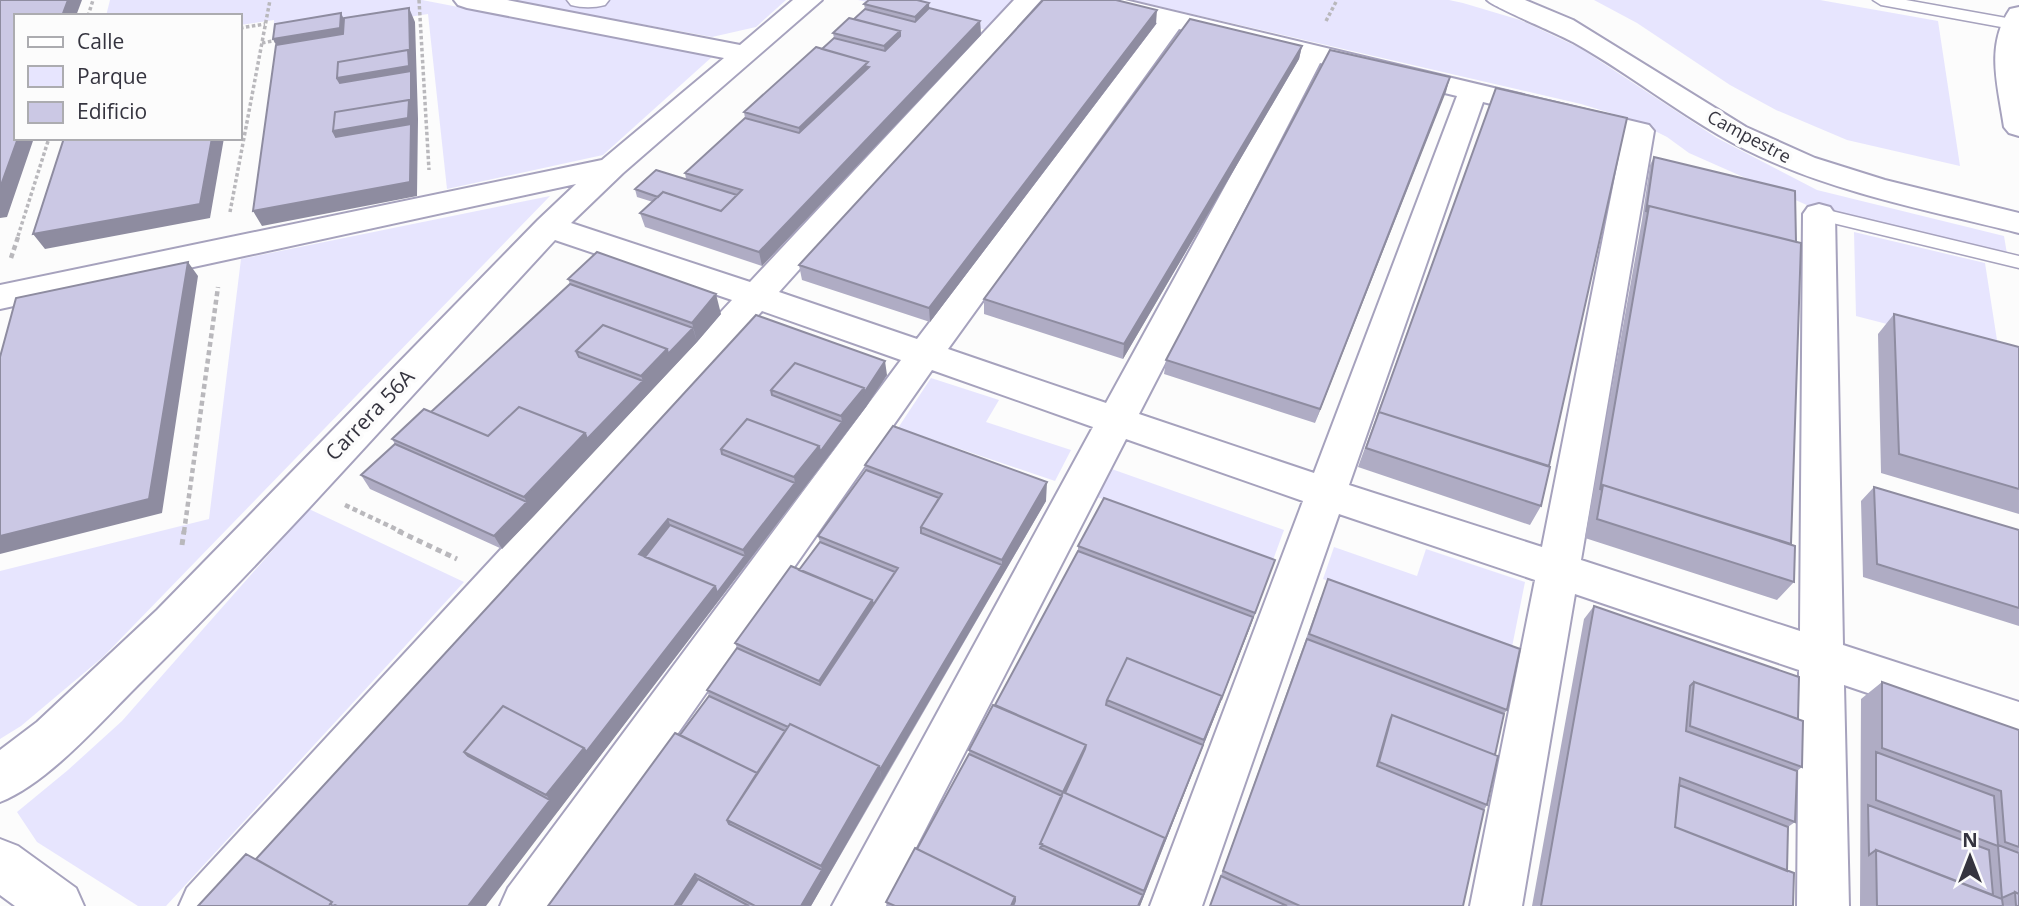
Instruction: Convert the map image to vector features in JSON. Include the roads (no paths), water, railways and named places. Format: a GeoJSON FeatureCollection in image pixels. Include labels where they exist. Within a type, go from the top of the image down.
{"type":"FeatureCollection","features":[{"type":"Feature","properties":{"kind":"street"},"geometry":{"type":"LineString","coordinates":[[467,0],[745,54]]}},
{"type":"Feature","properties":{"kind":"street"},"geometry":{"type":"LineString","coordinates":[[579,0],[597,0]]}},
{"type":"Feature","properties":{"kind":"street","name":"Carrera 56A"},"geometry":{"type":"LineString","coordinates":[[0,779],[53,737],[172,623],[549,228],[612,167],[809,0]]}},
{"type":"Feature","properties":{"kind":"street"},"geometry":{"type":"LineString","coordinates":[[205,906],[755,296],[1028,0]]}},
{"type":"Feature","properties":{"kind":"street"},"geometry":{"type":"LineString","coordinates":[[1093,0],[1639,131],[1496,906]]}},
{"type":"Feature","properties":{"kind":"street","name":"Campestre"},"geometry":{"type":"LineString","coordinates":[[1500,0],[1558,21],[1613,52],[1734,132],[1827,175],[2019,223]]}},
{"type":"Feature","properties":{"kind":"street","name":"Campestre"},"geometry":{"type":"LineString","coordinates":[[1566,0],[1644,42],[1731,106],[1821,147],[1947,181],[2019,197]]}},
{"type":"Feature","properties":{"kind":"street"},"geometry":{"type":"LineString","coordinates":[[526,906],[924,355],[1173,19]]}},
{"type":"Feature","properties":{"kind":"street"},"geometry":{"type":"LineString","coordinates":[[2015,19],[2013,53],[2019,127]]}},
{"type":"Feature","properties":{"kind":"street"},"geometry":{"type":"LineString","coordinates":[[1613,52],[1644,42]]}},
{"type":"Feature","properties":{"kind":"street"},"geometry":{"type":"LineString","coordinates":[[858,906],[1313,51]]}},
{"type":"Feature","properties":{"kind":"street"},"geometry":{"type":"LineString","coordinates":[[1176,906],[1473,90]]}},
{"type":"Feature","properties":{"kind":"street"},"geometry":{"type":"LineString","coordinates":[[4,282],[223,248],[612,167]]}},
{"type":"Feature","properties":{"kind":"street"},"geometry":{"type":"LineString","coordinates":[[1819,214],[1823,906]]}},
{"type":"Feature","properties":{"kind":"street"},"geometry":{"type":"LineString","coordinates":[[549,228],[755,296],[1328,494],[2019,723]]}},
{"type":"Feature","properties":{"kind":"street"},"geometry":{"type":"LineString","coordinates":[[0,864],[58,906]]}},
{"type":"Feature","properties":{"kind":"lane"},"geometry":{"type":"LineString","coordinates":[[1881,0],[2015,19]]}},
{"type":"Feature","properties":{"kind":"lane"},"geometry":{"type":"LineString","coordinates":[[1819,214],[2019,262]]}}]}
